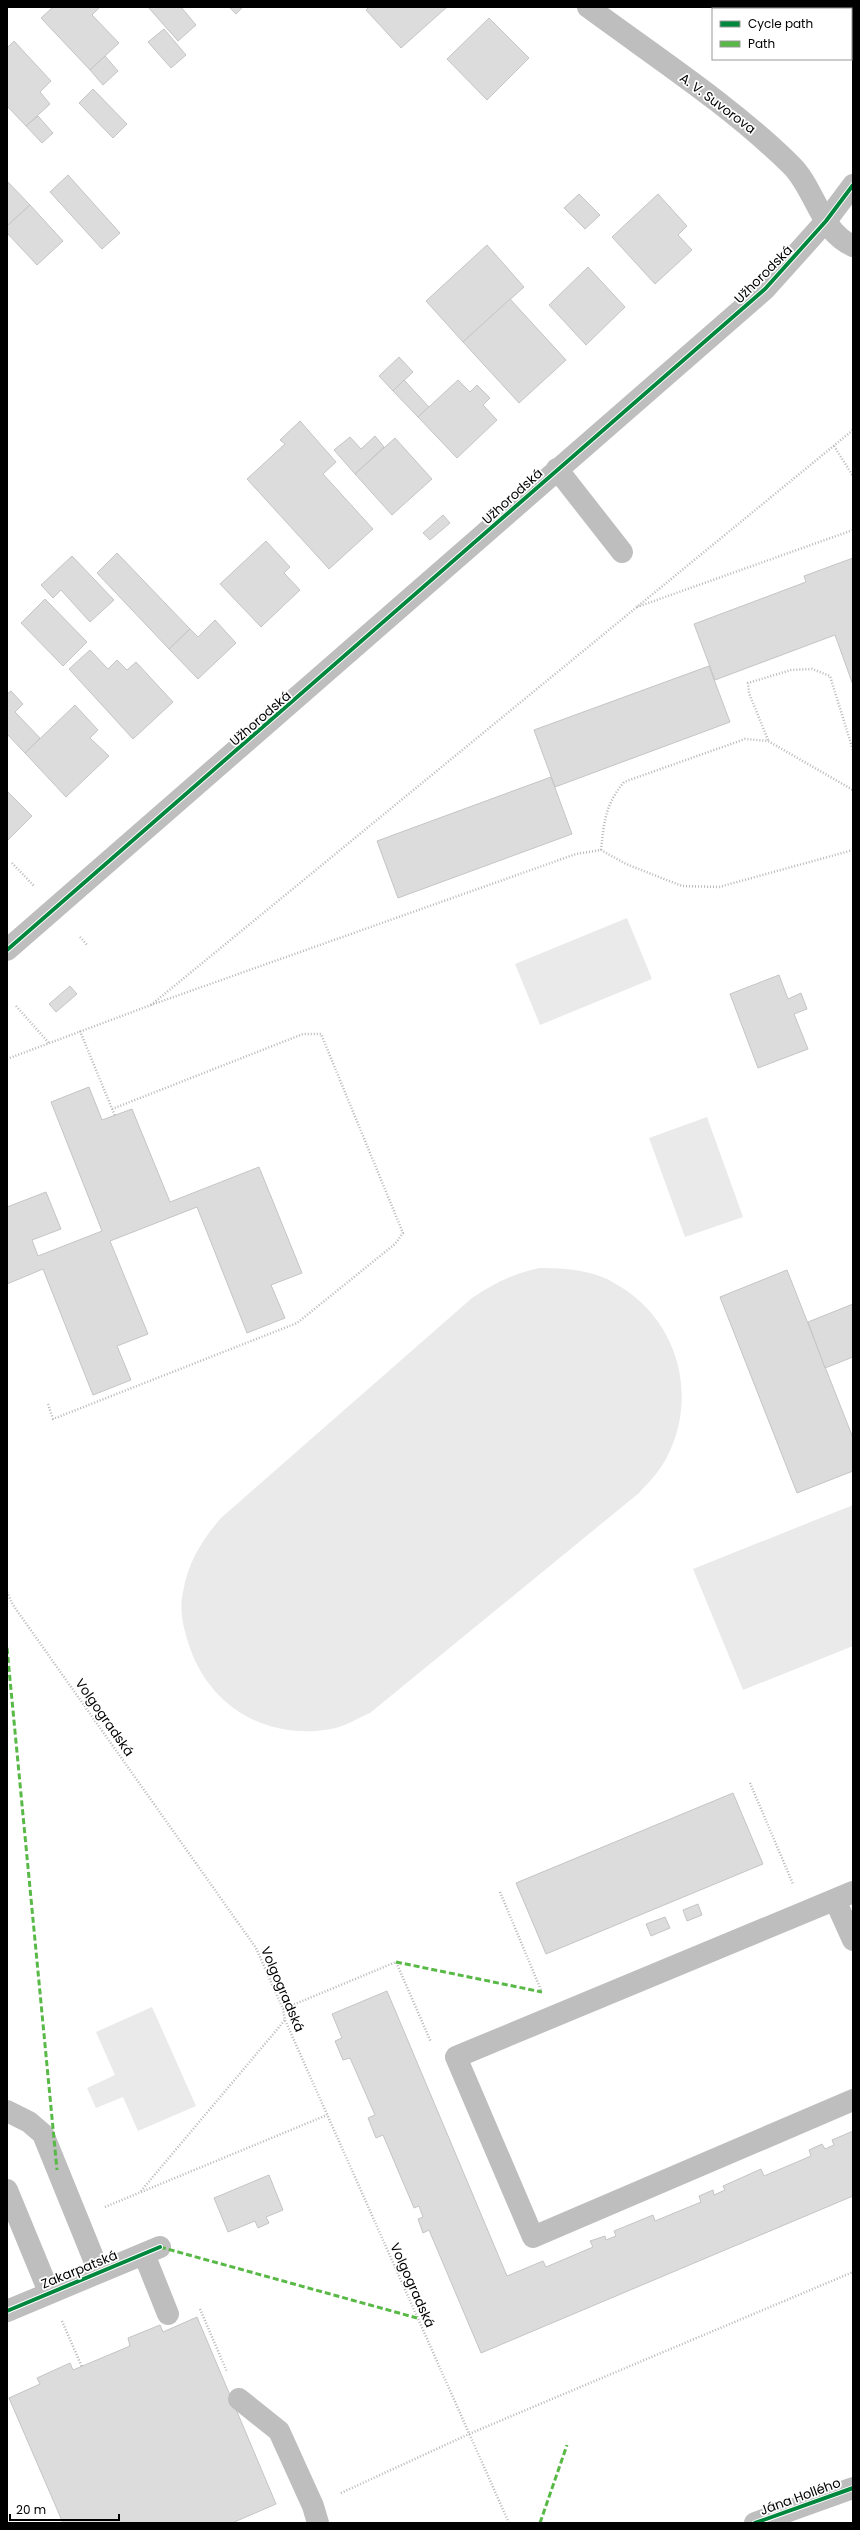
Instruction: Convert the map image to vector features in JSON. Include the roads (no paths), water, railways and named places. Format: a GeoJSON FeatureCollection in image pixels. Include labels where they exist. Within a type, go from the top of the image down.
{"type":"FeatureCollection","features":[{"type":"Feature","properties":{"kind":"street","name":"A. V. Suvorova"},"geometry":{"type":"LineString","coordinates":[[588,7],[745,122],[771,145],[796,170],[826,221],[844,242],[853,246]]}},
{"type":"Feature","properties":{"kind":"street","name":"Užhorodská"},"geometry":{"type":"LineString","coordinates":[[7,950],[455,561],[557,469],[765,289],[826,221],[853,185]]}},
{"type":"Feature","properties":{"kind":"street"},"geometry":{"type":"LineString","coordinates":[[557,469],[622,552]]}},
{"type":"Feature","properties":{"kind":"street"},"geometry":{"type":"LineString","coordinates":[[853,1940],[844,1896],[456,2057],[533,2237],[853,2100]]}},
{"type":"Feature","properties":{"kind":"street"},"geometry":{"type":"LineString","coordinates":[[7,2111],[29,2122],[43,2134],[99,2272]]}},
{"type":"Feature","properties":{"kind":"street"},"geometry":{"type":"LineString","coordinates":[[7,2190],[49,2292]]}},
{"type":"Feature","properties":{"kind":"street","name":"Zakarpatská"},"geometry":{"type":"LineString","coordinates":[[7,2311],[49,2292],[152,2250],[168,2314]]}},
{"type":"Feature","properties":{"kind":"street"},"geometry":{"type":"LineString","coordinates":[[239,2398],[279,2431],[316,2514]]}},
{"type":"Feature","properties":{"kind":"street","name":"Jána Hollého"},"geometry":{"type":"LineString","coordinates":[[755,2523],[853,2488]]}}]}
